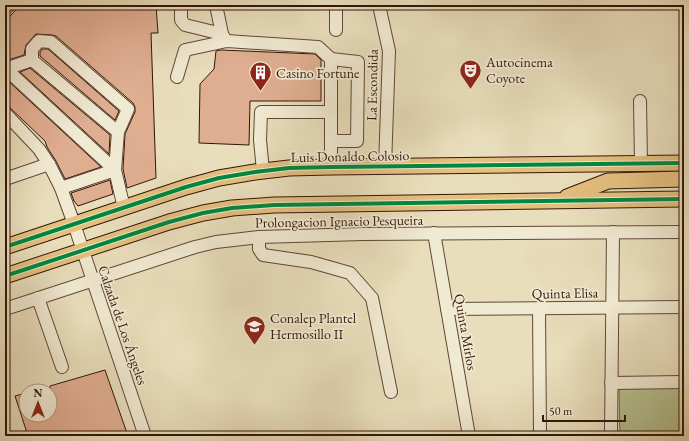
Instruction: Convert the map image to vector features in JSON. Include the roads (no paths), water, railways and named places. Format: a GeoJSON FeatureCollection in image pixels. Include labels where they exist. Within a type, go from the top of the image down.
{"type":"FeatureCollection","features":[{"type":"Feature","properties":{"kind":"main road","name":"Luis Donaldo Colosio"},"geometry":{"type":"LineString","coordinates":[[5,247],[219,178],[263,171],[289,168],[332,167],[684,163]]}},
{"type":"Feature","properties":{"kind":"main road"},"geometry":{"type":"LineString","coordinates":[[558,200],[608,181],[684,179]]}},
{"type":"Feature","properties":{"kind":"main road"},"geometry":{"type":"LineString","coordinates":[[5,276],[82,250],[203,213],[232,208],[274,204],[684,199]]}},
{"type":"Feature","properties":{"kind":"street"},"geometry":{"type":"LineString","coordinates":[[5,9],[9,5]]}},
{"type":"Feature","properties":{"kind":"street"},"geometry":{"type":"LineString","coordinates":[[181,5],[181,20],[185,25],[224,38],[318,47],[331,59],[358,62],[357,141],[331,141]]}},
{"type":"Feature","properties":{"kind":"street"},"geometry":{"type":"LineString","coordinates":[[216,5],[224,38]]}},
{"type":"Feature","properties":{"kind":"street"},"geometry":{"type":"LineString","coordinates":[[336,5],[336,30]]}},
{"type":"Feature","properties":{"kind":"street","name":"La Escondida"},"geometry":{"type":"LineString","coordinates":[[379,5],[389,51],[385,166]]}},
{"type":"Feature","properties":{"kind":"street"},"geometry":{"type":"LineString","coordinates":[[177,77],[185,50],[224,38]]}},
{"type":"Feature","properties":{"kind":"street"},"geometry":{"type":"LineString","coordinates":[[32,60],[32,49],[39,41],[50,42],[128,109],[118,132],[115,170],[124,208]]}},
{"type":"Feature","properties":{"kind":"street"},"geometry":{"type":"LineString","coordinates":[[331,59],[332,167]]}},
{"type":"Feature","properties":{"kind":"street"},"geometry":{"type":"LineString","coordinates":[[32,60],[5,69],[115,170]]}},
{"type":"Feature","properties":{"kind":"street"},"geometry":{"type":"LineString","coordinates":[[32,60],[118,132]]}},
{"type":"Feature","properties":{"kind":"street"},"geometry":{"type":"LineString","coordinates":[[640,101],[641,163]]}},
{"type":"Feature","properties":{"kind":"street"},"geometry":{"type":"LineString","coordinates":[[263,171],[260,140],[261,112],[331,112]]}},
{"type":"Feature","properties":{"kind":"street","name":"Calzada de Los Ángeles"},"geometry":{"type":"LineString","coordinates":[[5,113],[39,149],[49,164],[61,188],[145,436]]}},
{"type":"Feature","properties":{"kind":"street"},"geometry":{"type":"LineString","coordinates":[[5,179],[49,164]]}},
{"type":"Feature","properties":{"kind":"street"},"geometry":{"type":"LineString","coordinates":[[61,188],[115,170]]}},
{"type":"Feature","properties":{"kind":"street"},"geometry":{"type":"LineString","coordinates":[[611,436],[613,232]]}},
{"type":"Feature","properties":{"kind":"street","name":"Prolongacion Ignacio Pesqueira"},"geometry":{"type":"LineString","coordinates":[[5,309],[195,247],[216,242],[259,237],[434,233],[684,232]]}},
{"type":"Feature","properties":{"kind":"street","name":"Quinta Mirlos"},"geometry":{"type":"LineString","coordinates":[[434,233],[469,436]]}},
{"type":"Feature","properties":{"kind":"street"},"geometry":{"type":"LineString","coordinates":[[259,237],[259,249],[262,255],[311,262],[350,273],[372,298],[391,392]]}},
{"type":"Feature","properties":{"kind":"street"},"geometry":{"type":"LineString","coordinates":[[38,298],[62,367]]}},
{"type":"Feature","properties":{"kind":"street","name":"Quinta Elisa"},"geometry":{"type":"LineString","coordinates":[[447,309],[684,307]]}},
{"type":"Feature","properties":{"kind":"street"},"geometry":{"type":"LineString","coordinates":[[539,308],[540,436]]}},
{"type":"Feature","properties":{"kind":"street"},"geometry":{"type":"LineString","coordinates":[[611,383],[684,382]]}},
{"type":"Feature","properties":{"kind":"place","name":"Autocinema Coyote"},"geometry":{"type":"Point","coordinates":[471,90]}},
{"type":"Feature","properties":{"kind":"place","name":"Casino Fortune"},"geometry":{"type":"Point","coordinates":[260,92]}},
{"type":"Feature","properties":{"kind":"place","name":"Conalep Plantel Hermosillo II"},"geometry":{"type":"Point","coordinates":[255,346]}}]}
